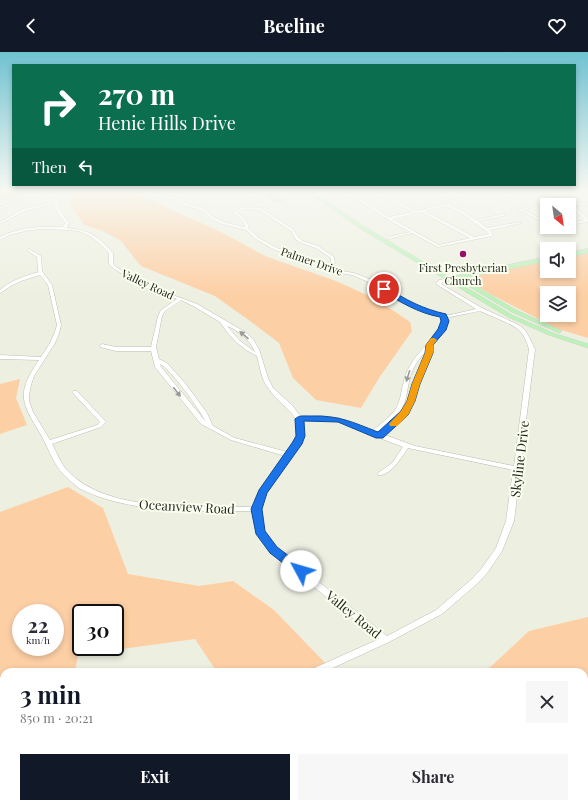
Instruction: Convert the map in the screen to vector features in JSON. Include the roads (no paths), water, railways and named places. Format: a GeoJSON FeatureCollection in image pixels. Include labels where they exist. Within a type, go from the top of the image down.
{"type":"FeatureCollection","features":[{"type":"Feature","properties":{"kind":"main road"},"geometry":{"type":"LineString","coordinates":[[358,225],[500,310],[528,325],[588,346]]}},
{"type":"Feature","properties":{"kind":"main road"},"geometry":{"type":"LineString","coordinates":[[369,225],[528,318],[554,329],[588,340]]}},
{"type":"Feature","properties":{"kind":"main road"},"geometry":{"type":"LineString","coordinates":[[361,227],[367,228],[389,238]]}},
{"type":"Feature","properties":{"kind":"main road"},"geometry":{"type":"LineString","coordinates":[[576,254],[588,251]]}},
{"type":"Feature","properties":{"kind":"main road"},"geometry":{"type":"LineString","coordinates":[[449,279],[540,260]]}},
{"type":"Feature","properties":{"kind":"street"},"geometry":{"type":"LineString","coordinates":[[64,229],[66,225]]}},
{"type":"Feature","properties":{"kind":"street","name":"Palmer Drive"},"geometry":{"type":"LineString","coordinates":[[231,225],[250,231],[258,239],[276,249],[326,267],[353,274],[375,283],[406,303],[430,313],[443,316],[457,316],[480,309]]}},
{"type":"Feature","properties":{"kind":"street"},"geometry":{"type":"LineString","coordinates":[[245,229],[247,225]]}},
{"type":"Feature","properties":{"kind":"street"},"geometry":{"type":"LineString","coordinates":[[285,225],[292,230],[297,239],[317,248],[333,258],[333,263],[326,267]]}},
{"type":"Feature","properties":{"kind":"street"},"geometry":{"type":"LineString","coordinates":[[401,225],[438,246],[491,235],[488,230],[481,225]]}},
{"type":"Feature","properties":{"kind":"street"},"geometry":{"type":"LineString","coordinates":[[449,225],[473,238]]}},
{"type":"Feature","properties":{"kind":"street"},"geometry":{"type":"LineString","coordinates":[[488,230],[510,225]]}},
{"type":"Feature","properties":{"kind":"street","name":"Valley Road"},"geometry":{"type":"LineString","coordinates":[[0,239],[11,233],[26,230],[64,229],[81,231],[93,236],[111,253],[112,264],[115,268],[158,291],[180,299],[222,321],[238,330],[253,343],[263,373],[271,388],[292,408],[299,419]]}},
{"type":"Feature","properties":{"kind":"street"},"geometry":{"type":"LineString","coordinates":[[389,238],[413,232]]}},
{"type":"Feature","properties":{"kind":"street","name":"Oceanview Road"},"geometry":{"type":"LineString","coordinates":[[29,250],[39,256],[39,266],[50,285],[59,325],[58,332],[52,344],[29,381],[26,401],[65,472],[80,485],[115,500],[138,505],[256,509]]}},
{"type":"Feature","properties":{"kind":"street"},"geometry":{"type":"LineString","coordinates":[[0,292],[16,280],[42,273]]}},
{"type":"Feature","properties":{"kind":"street","name":"Skyline Drive"},"geometry":{"type":"LineString","coordinates":[[327,668],[386,640],[439,612],[475,581],[485,570],[499,548],[510,521],[518,469],[532,349],[523,331],[506,320],[480,309],[438,284],[441,281],[449,279]]}},
{"type":"Feature","properties":{"kind":"street"},"geometry":{"type":"LineString","coordinates":[[180,299],[163,310],[160,316],[154,349],[158,367],[203,423],[210,426],[218,433],[232,439],[289,455]]}},
{"type":"Feature","properties":{"kind":"street"},"geometry":{"type":"LineString","coordinates":[[376,435],[401,406],[405,395],[408,375],[423,351],[442,330],[445,321],[443,316]]}},
{"type":"Feature","properties":{"kind":"street","name":"Valley Road"},"geometry":{"type":"LineString","coordinates":[[222,321],[240,343],[250,352],[258,355]]}},
{"type":"Feature","properties":{"kind":"street"},"geometry":{"type":"LineString","coordinates":[[376,435],[405,413],[429,353],[430,345]]}},
{"type":"Feature","properties":{"kind":"street"},"geometry":{"type":"LineString","coordinates":[[102,346],[154,349]]}},
{"type":"Feature","properties":{"kind":"street"},"geometry":{"type":"LineString","coordinates":[[0,357],[43,359]]}},
{"type":"Feature","properties":{"kind":"street"},"geometry":{"type":"LineString","coordinates":[[48,443],[99,426],[102,422],[75,392]]}},
{"type":"Feature","properties":{"kind":"street"},"geometry":{"type":"LineString","coordinates":[[256,509],[262,493],[301,436],[299,419],[323,418],[339,420],[407,446],[518,469]]}},
{"type":"Feature","properties":{"kind":"street"},"geometry":{"type":"LineString","coordinates":[[380,474],[394,464],[407,446]]}},
{"type":"Feature","properties":{"kind":"street","name":"Valley Road"},"geometry":{"type":"LineString","coordinates":[[256,509],[260,532],[274,550],[386,640]]}},
{"type":"Feature","properties":{"kind":"place","name":"First Presbyterian Church"},"geometry":{"type":"Point","coordinates":[463,254]}}]}
